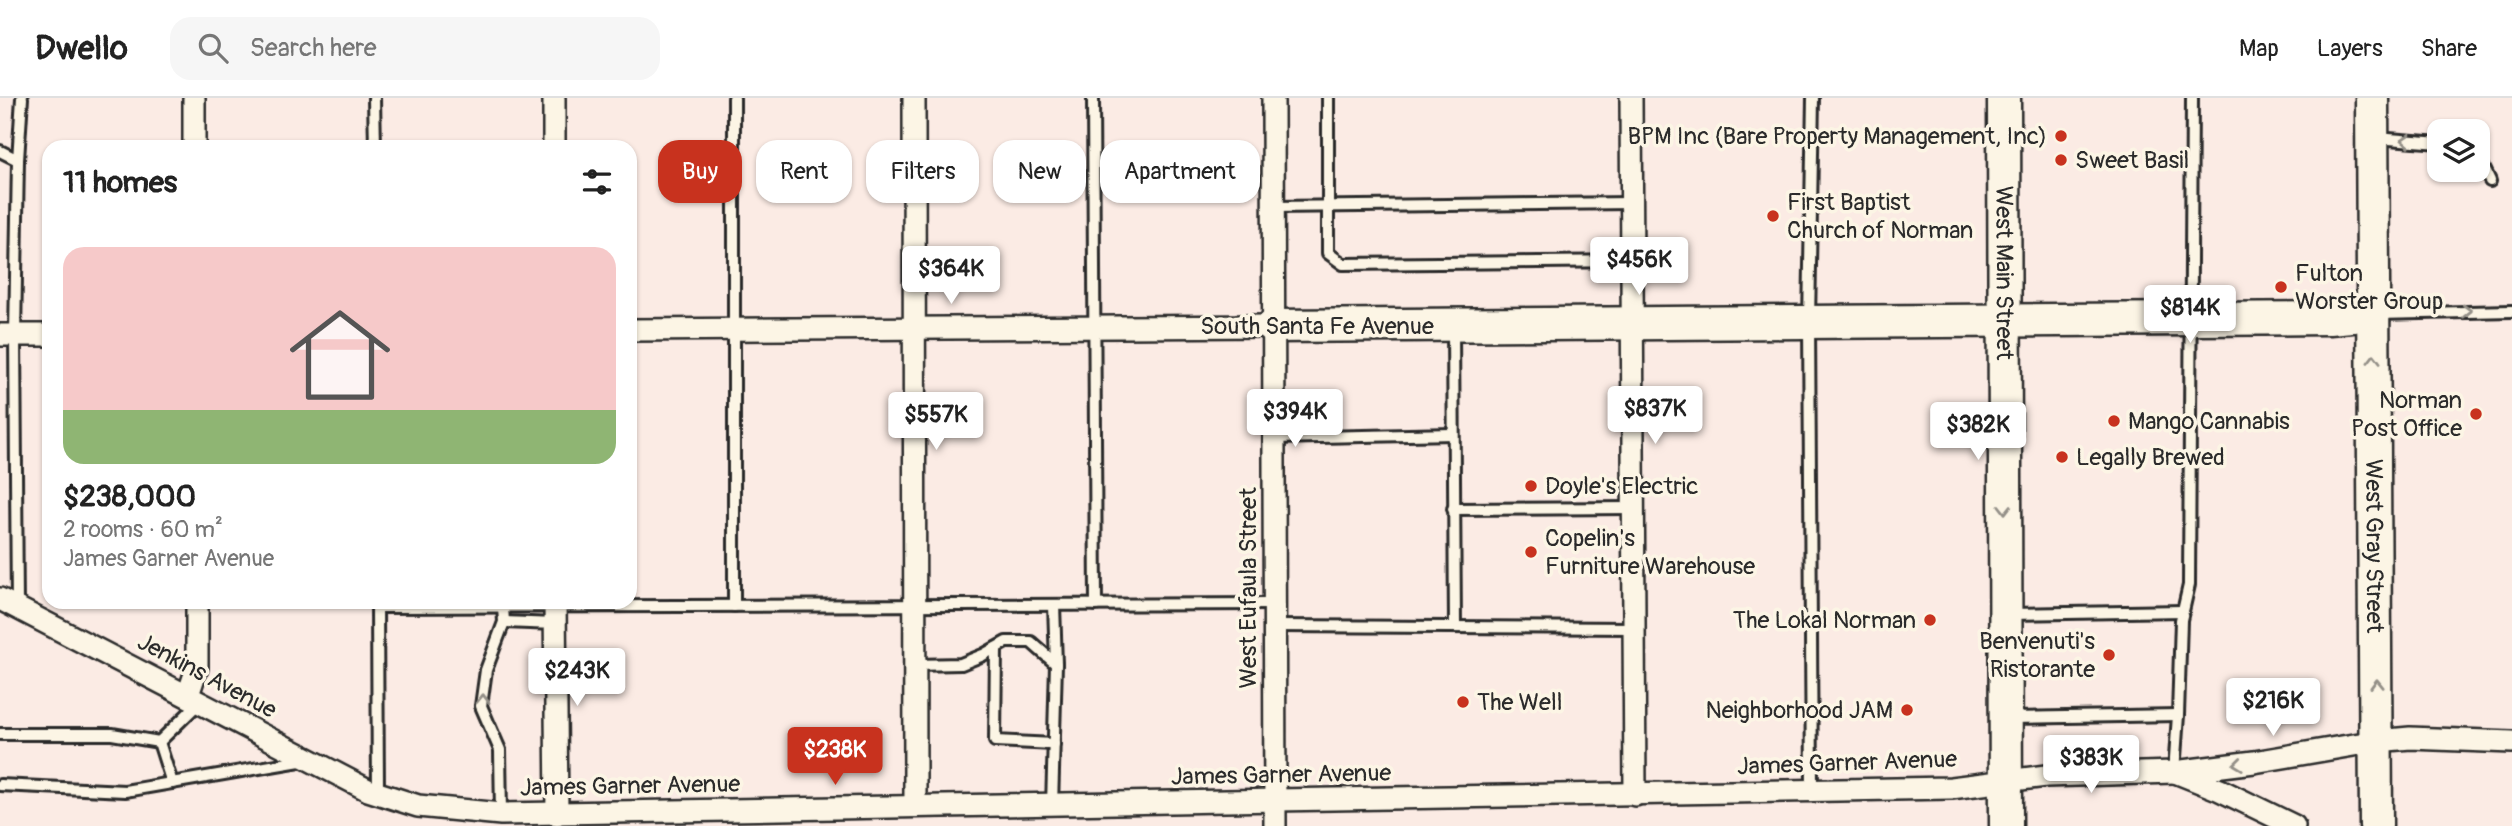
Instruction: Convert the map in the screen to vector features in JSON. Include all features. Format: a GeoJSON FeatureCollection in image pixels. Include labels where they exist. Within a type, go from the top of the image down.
{"type":"FeatureCollection","features":[{"type":"Feature","properties":{"kind":"main road","name":"West Main Street"},"geometry":{"type":"LineString","coordinates":[[2004,98],[2006,826]]}},
{"type":"Feature","properties":{"kind":"main road","name":"West Gray Street"},"geometry":{"type":"LineString","coordinates":[[2372,98],[2376,826]]}},
{"type":"Feature","properties":{"kind":"main road","name":"South Santa Fe Avenue"},"geometry":{"type":"LineString","coordinates":[[1273,326],[2337,318],[2374,314]]}},
{"type":"Feature","properties":{"kind":"street"},"geometry":{"type":"LineString","coordinates":[[194,98],[194,140]]}},
{"type":"Feature","properties":{"kind":"street"},"geometry":{"type":"LineString","coordinates":[[554,98],[554,140]]}},
{"type":"Feature","properties":{"kind":"street"},"geometry":{"type":"LineString","coordinates":[[914,98],[915,806]]}},
{"type":"Feature","properties":{"kind":"street","name":"West Eufaula Street"},"geometry":{"type":"LineString","coordinates":[[1273,98],[1275,826]]}},
{"type":"Feature","properties":{"kind":"street"},"geometry":{"type":"LineString","coordinates":[[1632,98],[1635,795]]}},
{"type":"Feature","properties":{"kind":"street","name":"South Santa Fe Avenue"},"geometry":{"type":"LineString","coordinates":[[637,330],[1273,326]]}},
{"type":"Feature","properties":{"kind":"street"},"geometry":{"type":"LineString","coordinates":[[8,335],[42,335]]}},
{"type":"Feature","properties":{"kind":"street","name":"Jenkins Avenue"},"geometry":{"type":"LineString","coordinates":[[9,604],[309,760],[384,796]]}},
{"type":"Feature","properties":{"kind":"street"},"geometry":{"type":"LineString","coordinates":[[194,698],[197,609]]}},
{"type":"Feature","properties":{"kind":"street"},"geometry":{"type":"LineString","coordinates":[[555,611],[557,814]]}},
{"type":"Feature","properties":{"kind":"street","name":"James Garner Avenue"},"geometry":{"type":"LineString","coordinates":[[384,796],[418,806],[453,811],[557,814],[1951,788],[2046,776],[2174,772],[2410,738],[2512,742]]}},
{"type":"Feature","properties":{"kind":"street","name":"James Garner Avenue"},"geometry":{"type":"LineString","coordinates":[[2174,772],[2220,790],[2294,826]]}},
{"type":"Feature","properties":{"kind":"lane"},"geometry":{"type":"LineString","coordinates":[[9,604],[8,335],[22,98]]}},
{"type":"Feature","properties":{"kind":"lane"},"geometry":{"type":"LineString","coordinates":[[374,98],[375,140]]}},
{"type":"Feature","properties":{"kind":"lane"},"geometry":{"type":"LineString","coordinates":[[734,98],[734,606]]}},
{"type":"Feature","properties":{"kind":"lane"},"geometry":{"type":"LineString","coordinates":[[1093,98],[1096,604]]}},
{"type":"Feature","properties":{"kind":"lane"},"geometry":{"type":"LineString","coordinates":[[1328,98],[1328,253],[1343,264],[1633,261]]}},
{"type":"Feature","properties":{"kind":"lane"},"geometry":{"type":"LineString","coordinates":[[1812,791],[1810,321],[1813,98]]}},
{"type":"Feature","properties":{"kind":"lane"},"geometry":{"type":"LineString","coordinates":[[2174,772],[2183,611],[2189,585],[2192,98]]}},
{"type":"Feature","properties":{"kind":"lane"},"geometry":{"type":"LineString","coordinates":[[2372,138],[2427,142]]}},
{"type":"Feature","properties":{"kind":"lane"},"geometry":{"type":"LineString","coordinates":[[0,152],[18,160]]}},
{"type":"Feature","properties":{"kind":"lane"},"geometry":{"type":"LineString","coordinates":[[1273,207],[1632,203]]}},
{"type":"Feature","properties":{"kind":"lane"},"geometry":{"type":"LineString","coordinates":[[2374,314],[2512,311]]}},
{"type":"Feature","properties":{"kind":"lane"},"geometry":{"type":"LineString","coordinates":[[1453,325],[1455,627]]}},
{"type":"Feature","properties":{"kind":"lane"},"geometry":{"type":"LineString","coordinates":[[1274,438],[1453,434]]}},
{"type":"Feature","properties":{"kind":"lane"},"geometry":{"type":"LineString","coordinates":[[1453,509],[1634,508]]}},
{"type":"Feature","properties":{"kind":"lane"},"geometry":{"type":"LineString","coordinates":[[637,609],[1274,604]]}},
{"type":"Feature","properties":{"kind":"lane"},"geometry":{"type":"LineString","coordinates":[[1052,806],[1056,664],[1054,605]]}},
{"type":"Feature","properties":{"kind":"lane"},"geometry":{"type":"LineString","coordinates":[[377,609],[384,796]]}},
{"type":"Feature","properties":{"kind":"lane"},"geometry":{"type":"LineString","coordinates":[[501,814],[500,750],[481,706],[489,659],[504,622],[503,609]]}},
{"type":"Feature","properties":{"kind":"lane"},"geometry":{"type":"LineString","coordinates":[[529,609],[627,609]]}},
{"type":"Feature","properties":{"kind":"lane"},"geometry":{"type":"LineString","coordinates":[[504,622],[555,611]]}},
{"type":"Feature","properties":{"kind":"lane"},"geometry":{"type":"LineString","coordinates":[[2005,614],[2183,611]]}},
{"type":"Feature","properties":{"kind":"lane"},"geometry":{"type":"LineString","coordinates":[[1274,626],[1634,628]]}},
{"type":"Feature","properties":{"kind":"lane"},"geometry":{"type":"LineString","coordinates":[[915,665],[961,664],[1006,642],[1031,642],[1056,664]]}},
{"type":"Feature","properties":{"kind":"lane"},"geometry":{"type":"LineString","coordinates":[[996,648],[995,741],[1054,744]]}},
{"type":"Feature","properties":{"kind":"lane"},"geometry":{"type":"LineString","coordinates":[[159,742],[194,698]]}},
{"type":"Feature","properties":{"kind":"lane"},"geometry":{"type":"LineString","coordinates":[[2006,718],[2178,715]]}},
{"type":"Feature","properties":{"kind":"lane"},"geometry":{"type":"LineString","coordinates":[[0,734],[112,734],[159,742]]}},
{"type":"Feature","properties":{"kind":"lane"},"geometry":{"type":"LineString","coordinates":[[159,742],[172,783]]}},
{"type":"Feature","properties":{"kind":"lane"},"geometry":{"type":"LineString","coordinates":[[0,785],[125,791],[309,760]]}},
{"type":"Feature","properties":{"kind":"place","name":"BPM Inc (Bare Property Management, Inc)"},"geometry":{"type":"Point","coordinates":[2061,136]}},
{"type":"Feature","properties":{"kind":"place","name":"Sweet Basil"},"geometry":{"type":"Point","coordinates":[2061,160]}},
{"type":"Feature","properties":{"kind":"place","name":"First Baptist Church of Norman"},"geometry":{"type":"Point","coordinates":[1773,216]}},
{"type":"Feature","properties":{"kind":"place","name":"Fulton Worster Group"},"geometry":{"type":"Point","coordinates":[2281,287]}},
{"type":"Feature","properties":{"kind":"place","name":"Norman Post Office"},"geometry":{"type":"Point","coordinates":[2476,414]}},
{"type":"Feature","properties":{"kind":"place","name":"Mango Cannabis"},"geometry":{"type":"Point","coordinates":[2114,421]}},
{"type":"Feature","properties":{"kind":"place","name":"Legally Brewed"},"geometry":{"type":"Point","coordinates":[2062,457]}},
{"type":"Feature","properties":{"kind":"place","name":"Doyle's Electric"},"geometry":{"type":"Point","coordinates":[1531,486]}},
{"type":"Feature","properties":{"kind":"place","name":"Copelin's Furniture Warehouse"},"geometry":{"type":"Point","coordinates":[1531,552]}},
{"type":"Feature","properties":{"kind":"place","name":"The Lokal Norman"},"geometry":{"type":"Point","coordinates":[1930,620]}},
{"type":"Feature","properties":{"kind":"place","name":"Benvenuti's Ristorante"},"geometry":{"type":"Point","coordinates":[2109,655]}},
{"type":"Feature","properties":{"kind":"place","name":"The Well"},"geometry":{"type":"Point","coordinates":[1463,702]}},
{"type":"Feature","properties":{"kind":"place","name":"Neighborhood JAM"},"geometry":{"type":"Point","coordinates":[1907,710]}}]}
